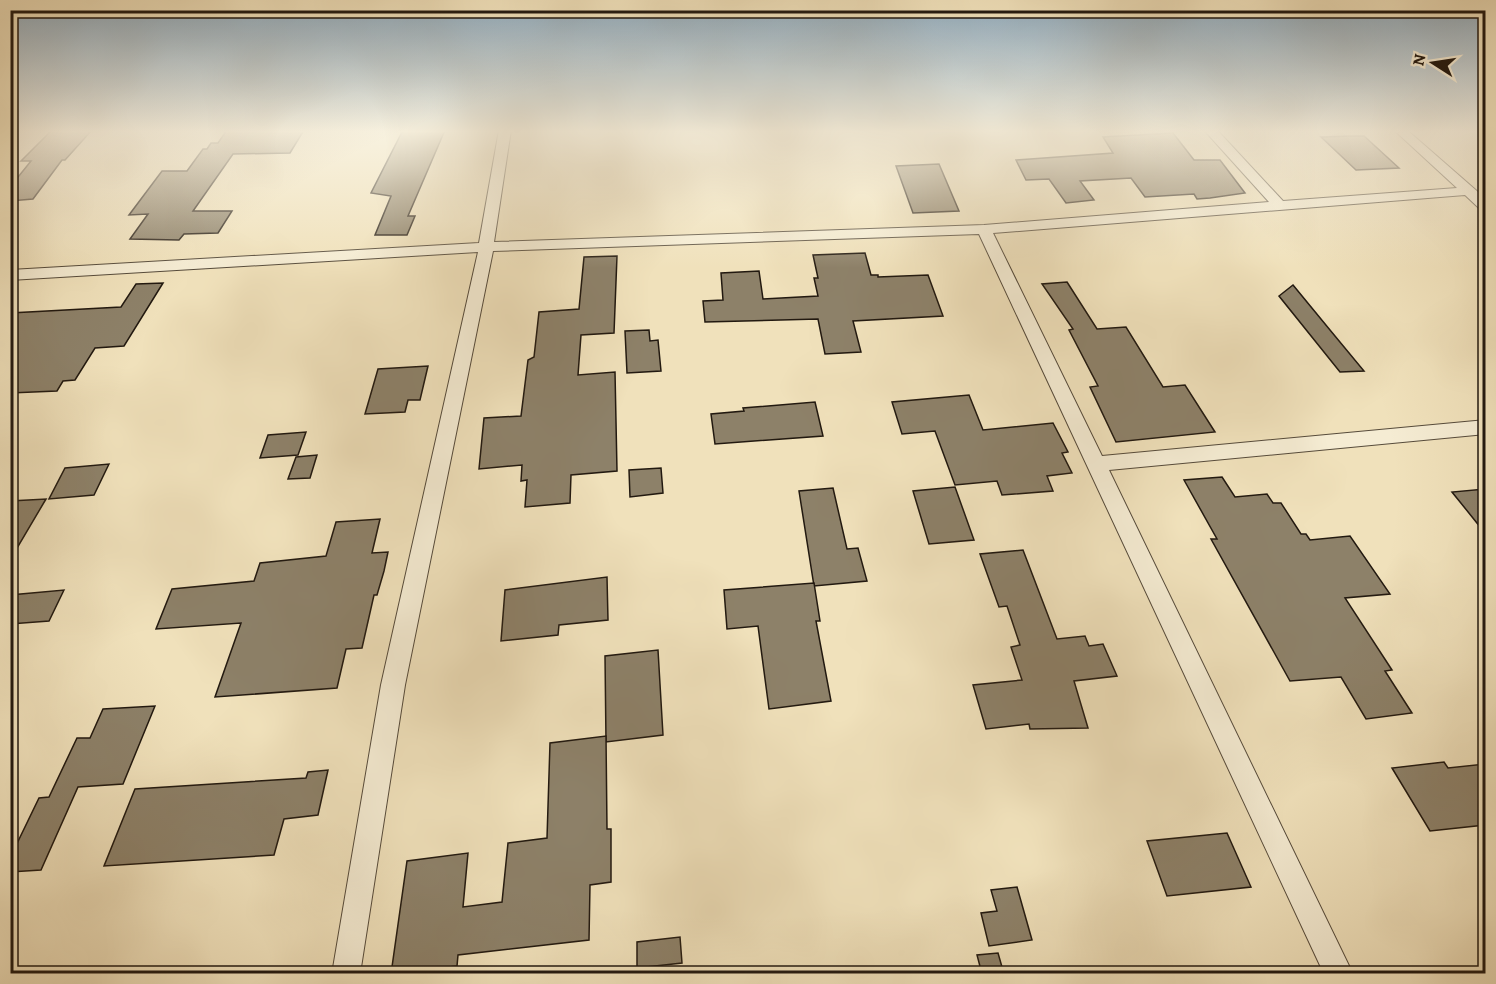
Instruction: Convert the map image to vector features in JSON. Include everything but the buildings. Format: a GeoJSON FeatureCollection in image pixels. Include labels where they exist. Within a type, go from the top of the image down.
{"type":"FeatureCollection","features":[{"type":"Feature","properties":{"kind":"street"},"geometry":{"type":"LineString","coordinates":[[346,974],[393,685],[486,247],[498,176]]}},
{"type":"Feature","properties":{"kind":"street"},"geometry":{"type":"LineString","coordinates":[[1252,176],[1280,206]]}},
{"type":"Feature","properties":{"kind":"street"},"geometry":{"type":"LineString","coordinates":[[1452,176],[1485,207]]}},
{"type":"Feature","properties":{"kind":"street"},"geometry":{"type":"LineString","coordinates":[[10,275],[486,247],[984,229],[1469,191]]}},
{"type":"Feature","properties":{"kind":"street"},"geometry":{"type":"LineString","coordinates":[[984,229],[1098,464],[1339,974]]}},
{"type":"Feature","properties":{"kind":"street"},"geometry":{"type":"LineString","coordinates":[[1098,464],[1485,427]]}}]}
